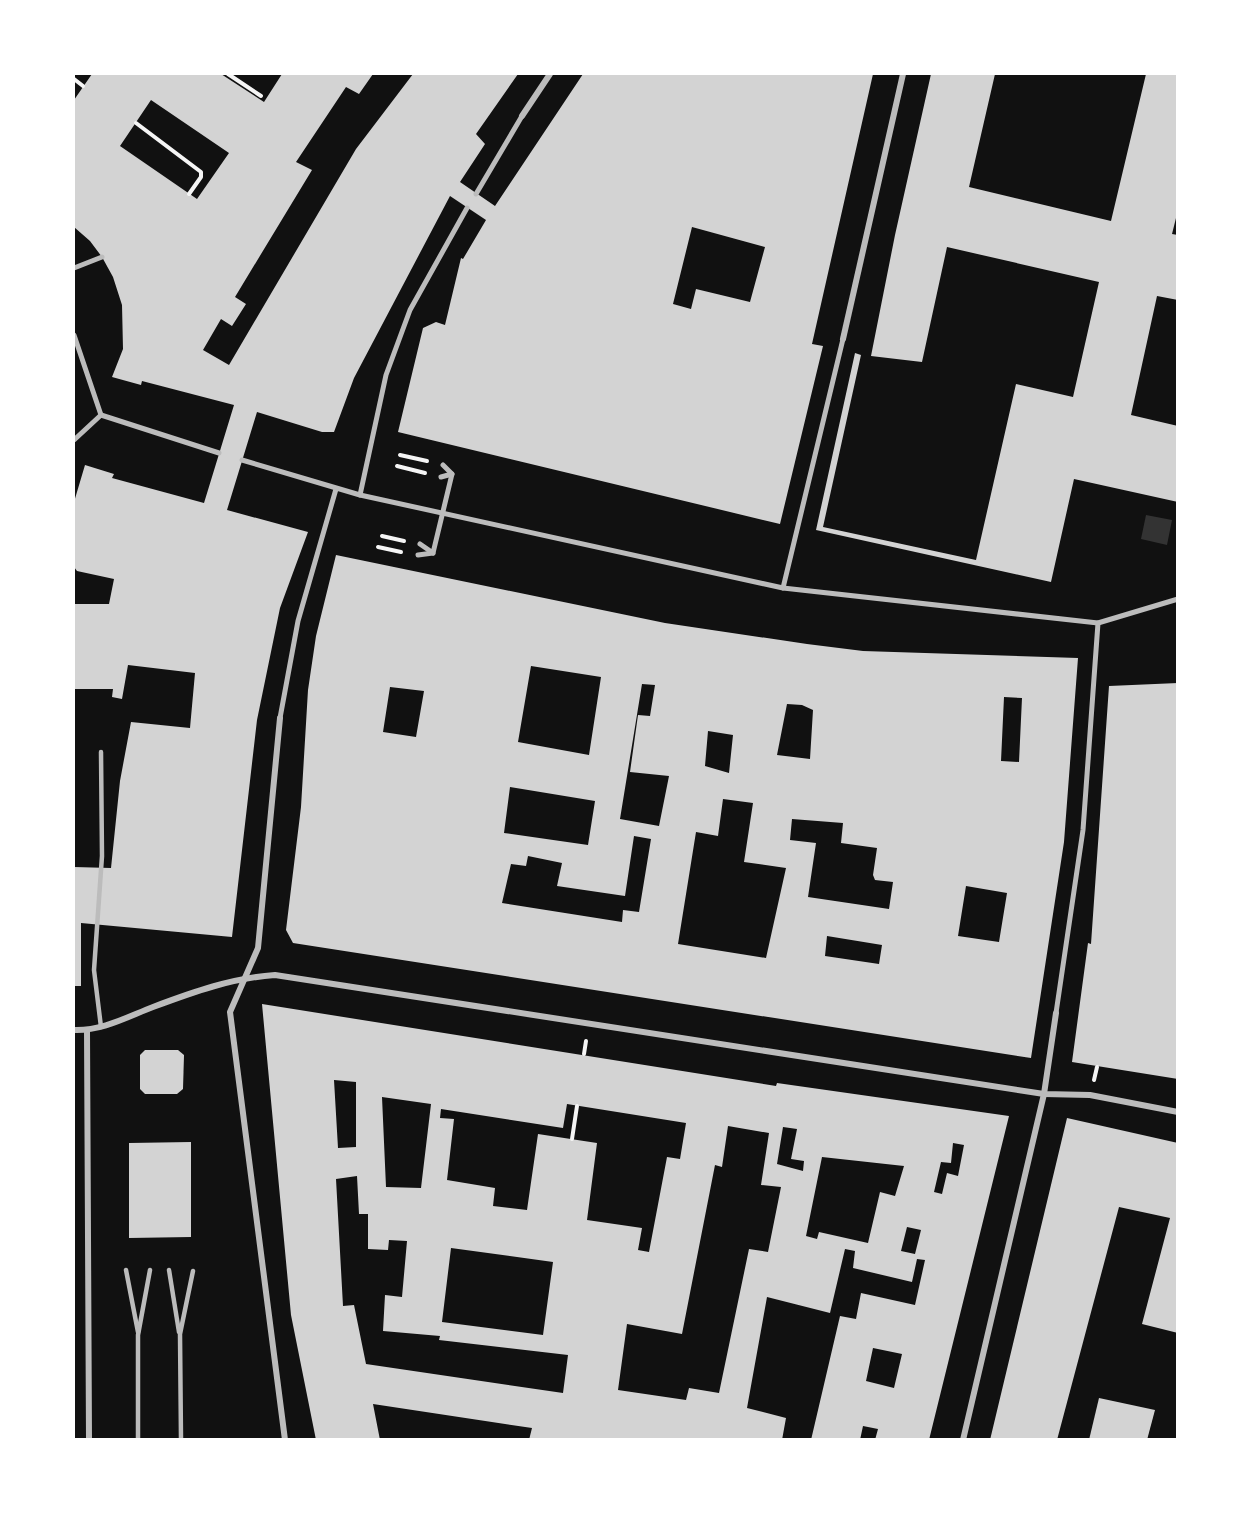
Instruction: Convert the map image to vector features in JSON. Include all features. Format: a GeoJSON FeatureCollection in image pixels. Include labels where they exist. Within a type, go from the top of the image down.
{"type":"FeatureCollection","features":[{"type":"Feature","properties":{"kind":"street"},"geometry":{"type":"LineString","coordinates":[[476,194],[550,74]]}},
{"type":"Feature","properties":{"kind":"street"},"geometry":{"type":"LineString","coordinates":[[783,588],[843,339],[903,74]]}},
{"type":"Feature","properties":{"kind":"street"},"geometry":{"type":"LineString","coordinates":[[360,495],[386,375],[410,310],[467,208]]}},
{"type":"Feature","properties":{"kind":"street"},"geometry":{"type":"LineString","coordinates":[[74,268],[102,257]]}},
{"type":"Feature","properties":{"kind":"street"},"geometry":{"type":"LineString","coordinates":[[74,334],[101,415]]}},
{"type":"Feature","properties":{"kind":"street"},"geometry":{"type":"LineString","coordinates":[[74,440],[101,415]]}},
{"type":"Feature","properties":{"kind":"street"},"geometry":{"type":"LineString","coordinates":[[101,415],[219,453]]}},
{"type":"Feature","properties":{"kind":"street"},"geometry":{"type":"LineString","coordinates":[[242,460],[360,495],[783,588],[1098,623],[1178,599]]}},
{"type":"Feature","properties":{"kind":"street"},"geometry":{"type":"LineString","coordinates":[[443,465],[452,474]]}},
{"type":"Feature","properties":{"kind":"street"},"geometry":{"type":"LineString","coordinates":[[441,477],[452,474]]}},
{"type":"Feature","properties":{"kind":"street"},"geometry":{"type":"LineString","coordinates":[[433,553],[452,474]]}},
{"type":"Feature","properties":{"kind":"street"},"geometry":{"type":"LineString","coordinates":[[285,1440],[230,1012],[243,977],[258,948],[280,718],[298,621],[336,489]]}},
{"type":"Feature","properties":{"kind":"street"},"geometry":{"type":"LineString","coordinates":[[420,544],[433,553]]}},
{"type":"Feature","properties":{"kind":"street"},"geometry":{"type":"LineString","coordinates":[[418,555],[433,553]]}},
{"type":"Feature","properties":{"kind":"street"},"geometry":{"type":"LineString","coordinates":[[963,1440],[1044,1094],[1083,830],[1098,623]]}},
{"type":"Feature","properties":{"kind":"street"},"geometry":{"type":"LineString","coordinates":[[74,1030],[102,1027],[196,991],[243,977],[275,975],[1044,1094],[1090,1095],[1178,1112]]}},
{"type":"Feature","properties":{"kind":"street"},"geometry":{"type":"LineString","coordinates":[[87,1030],[89,1440]]}},
{"type":"Feature","properties":{"kind":"lane"},"geometry":{"type":"LineString","coordinates":[[101,752],[102,856],[94,970],[102,1027]]}},
{"type":"Feature","properties":{"kind":"lane"},"geometry":{"type":"LineString","coordinates":[[126,1270],[138,1335]]}},
{"type":"Feature","properties":{"kind":"lane"},"geometry":{"type":"LineString","coordinates":[[138,1440],[138,1335],[150,1270]]}},
{"type":"Feature","properties":{"kind":"lane"},"geometry":{"type":"LineString","coordinates":[[169,1270],[180,1334],[182,1440]]}},
{"type":"Feature","properties":{"kind":"lane"},"geometry":{"type":"LineString","coordinates":[[180,1334],[193,1271]]}},
{"type":"Feature","properties":{"kind":"path"},"geometry":{"type":"LineString","coordinates":[[228,74],[261,96]]}},
{"type":"Feature","properties":{"kind":"path"},"geometry":{"type":"LineString","coordinates":[[74,79],[83,86]]}},
{"type":"Feature","properties":{"kind":"path"},"geometry":{"type":"LineString","coordinates":[[136,123],[201,172],[201,177],[189,194]]}},
{"type":"Feature","properties":{"kind":"path"},"geometry":{"type":"LineString","coordinates":[[400,454],[443,465]]}},
{"type":"Feature","properties":{"kind":"path"},"geometry":{"type":"LineString","coordinates":[[397,466],[441,477]]}},
{"type":"Feature","properties":{"kind":"path"},"geometry":{"type":"LineString","coordinates":[[381,536],[420,544]]}},
{"type":"Feature","properties":{"kind":"path"},"geometry":{"type":"LineString","coordinates":[[378,547],[418,555]]}},
{"type":"Feature","properties":{"kind":"path"},"geometry":{"type":"LineString","coordinates":[[572,1139],[577,1106]]}},
{"type":"Feature","properties":{"kind":"shaded area"},"geometry":{"type":"Polygon","coordinates":[[[1146,515],[1172,520],[1167,545],[1141,539],[1146,515]]]}},
{"type":"Feature","properties":{"kind":"building"},"geometry":{"type":"Polygon","coordinates":[[[92,74],[221,74],[264,102],[282,74],[373,74],[359,94],[346,87],[296,162],[312,170],[235,297],[246,304],[232,326],[221,319],[203,350],[229,365],[356,149],[413,74],[518,74],[476,134],[485,144],[460,182],[495,206],[583,74],[873,74],[812,344],[823,346],[780,524],[398,432],[423,328],[436,322],[445,325],[461,258],[463,259],[486,220],[450,196],[354,378],[334,432],[322,432],[257,412],[227,510],[308,532],[280,608],[257,720],[232,937],[81,923],[81,986],[74,986],[74,867],[111,868],[120,781],[131,722],[190,728],[195,673],[128,665],[122,699],[112,697],[113,689],[74,689],[74,604],[109,604],[114,579],[77,571],[74,567],[74,502],[85,465],[114,474],[112,478],[204,503],[234,405],[142,381],[141,385],[112,377],[123,349],[122,305],[113,277],[102,257],[90,241],[74,227],[74,100],[92,74]],[[151,100],[120,146],[197,199],[229,153],[151,100]],[[692,227],[673,304],[691,309],[696,289],[750,302],[765,247],[692,227]]]}},
{"type":"Feature","properties":{"kind":"building"},"geometry":{"type":"Polygon","coordinates":[[[931,74],[995,74],[969,187],[1111,221],[1146,74],[1178,74],[1178,210],[1172,234],[1178,235],[1178,300],[1157,296],[1131,415],[1178,426],[1178,502],[1074,479],[1051,582],[816,530],[855,353],[861,355],[823,527],[976,560],[1016,384],[1073,397],[1099,282],[947,247],[922,362],[871,356],[931,74]]]}},
{"type":"Feature","properties":{"kind":"building"},"geometry":{"type":"Polygon","coordinates":[[[336,555],[665,623],[807,644],[863,651],[1078,658],[1064,842],[1031,1058],[293,943],[286,930],[301,807],[308,690],[316,636],[336,555]],[[531,666],[518,742],[589,755],[601,677],[531,666]],[[642,684],[620,819],[659,826],[669,776],[630,772],[638,715],[650,716],[655,685],[642,684]],[[390,687],[383,732],[416,737],[424,691],[390,687]],[[1004,697],[1001,761],[1019,762],[1022,698],[1004,697]],[[787,704],[777,755],[810,759],[813,710],[802,705],[787,704]],[[708,731],[705,766],[729,773],[733,735],[708,731]],[[510,787],[504,833],[588,845],[595,801],[510,787]],[[723,799],[718,836],[696,832],[678,944],[766,958],[786,868],[744,862],[753,803],[723,799]],[[792,819],[790,840],[816,843],[808,897],[889,909],[893,882],[875,880],[873,875],[877,848],[841,843],[843,823],[792,819]],[[634,836],[625,896],[557,886],[562,863],[528,856],[526,866],[511,864],[502,903],[622,922],[623,910],[639,912],[651,839],[634,836]],[[966,886],[958,936],[999,942],[1007,893],[966,886]],[[827,936],[825,956],[879,964],[882,945],[827,936]]]}},
{"type":"Feature","properties":{"kind":"building"},"geometry":{"type":"Polygon","coordinates":[[[1178,683],[1178,1079],[1072,1062],[1088,943],[1091,944],[1109,686],[1178,683]]]}},
{"type":"Feature","properties":{"kind":"building"},"geometry":{"type":"Polygon","coordinates":[[[262,1004],[776,1086],[777,1083],[1009,1116],[929,1440],[875,1440],[878,1429],[863,1426],[860,1440],[811,1440],[840,1316],[856,1319],[861,1293],[915,1305],[925,1260],[917,1259],[912,1282],[853,1268],[855,1251],[845,1249],[830,1313],[767,1297],[747,1408],[786,1418],[782,1440],[529,1440],[532,1428],[373,1404],[380,1440],[316,1440],[291,1315],[262,1004]],[[334,1080],[338,1148],[356,1147],[356,1082],[334,1080]],[[382,1097],[386,1187],[421,1188],[431,1104],[382,1097]],[[567,1104],[563,1128],[441,1109],[440,1118],[454,1119],[447,1180],[495,1188],[493,1206],[527,1210],[538,1134],[597,1143],[587,1220],[642,1228],[638,1250],[649,1252],[667,1157],[680,1159],[686,1123],[567,1104]],[[728,1126],[722,1167],[715,1165],[682,1334],[627,1324],[618,1390],[686,1400],[689,1388],[719,1393],[749,1249],[768,1252],[781,1187],[761,1185],[769,1133],[728,1126]],[[783,1127],[777,1164],[803,1171],[804,1161],[791,1159],[797,1129],[783,1127]],[[953,1143],[951,1163],[941,1162],[934,1192],[942,1194],[947,1173],[958,1176],[964,1145],[953,1143]],[[822,1157],[806,1236],[817,1239],[819,1232],[868,1243],[880,1192],[895,1196],[904,1166],[822,1157]],[[357,1176],[336,1179],[343,1306],[354,1305],[366,1364],[563,1393],[568,1355],[439,1340],[440,1336],[383,1331],[385,1295],[402,1297],[407,1241],[389,1240],[388,1250],[368,1249],[368,1214],[359,1214],[357,1176]],[[907,1227],[901,1251],[915,1254],[921,1230],[907,1227]],[[451,1248],[442,1322],[543,1335],[553,1262],[451,1248]],[[873,1348],[866,1381],[894,1388],[902,1354],[873,1348]]]}},
{"type":"Feature","properties":{"kind":"building"},"geometry":{"type":"Polygon","coordinates":[[[145,1050],[178,1050],[184,1055],[183,1089],[177,1094],[145,1094],[140,1089],[140,1055],[145,1050]]]}},
{"type":"Feature","properties":{"kind":"building"},"geometry":{"type":"Polygon","coordinates":[[[1067,1118],[1178,1143],[1178,1333],[1142,1324],[1170,1218],[1119,1207],[1057,1440],[990,1440],[1067,1118]]]}},
{"type":"Feature","properties":{"kind":"building"},"geometry":{"type":"Polygon","coordinates":[[[191,1142],[191,1237],[129,1238],[129,1143],[191,1142]]]}},
{"type":"Feature","properties":{"kind":"building"},"geometry":{"type":"Polygon","coordinates":[[[1099,1398],[1155,1410],[1147,1440],[1089,1440],[1099,1398]]]}}]}
